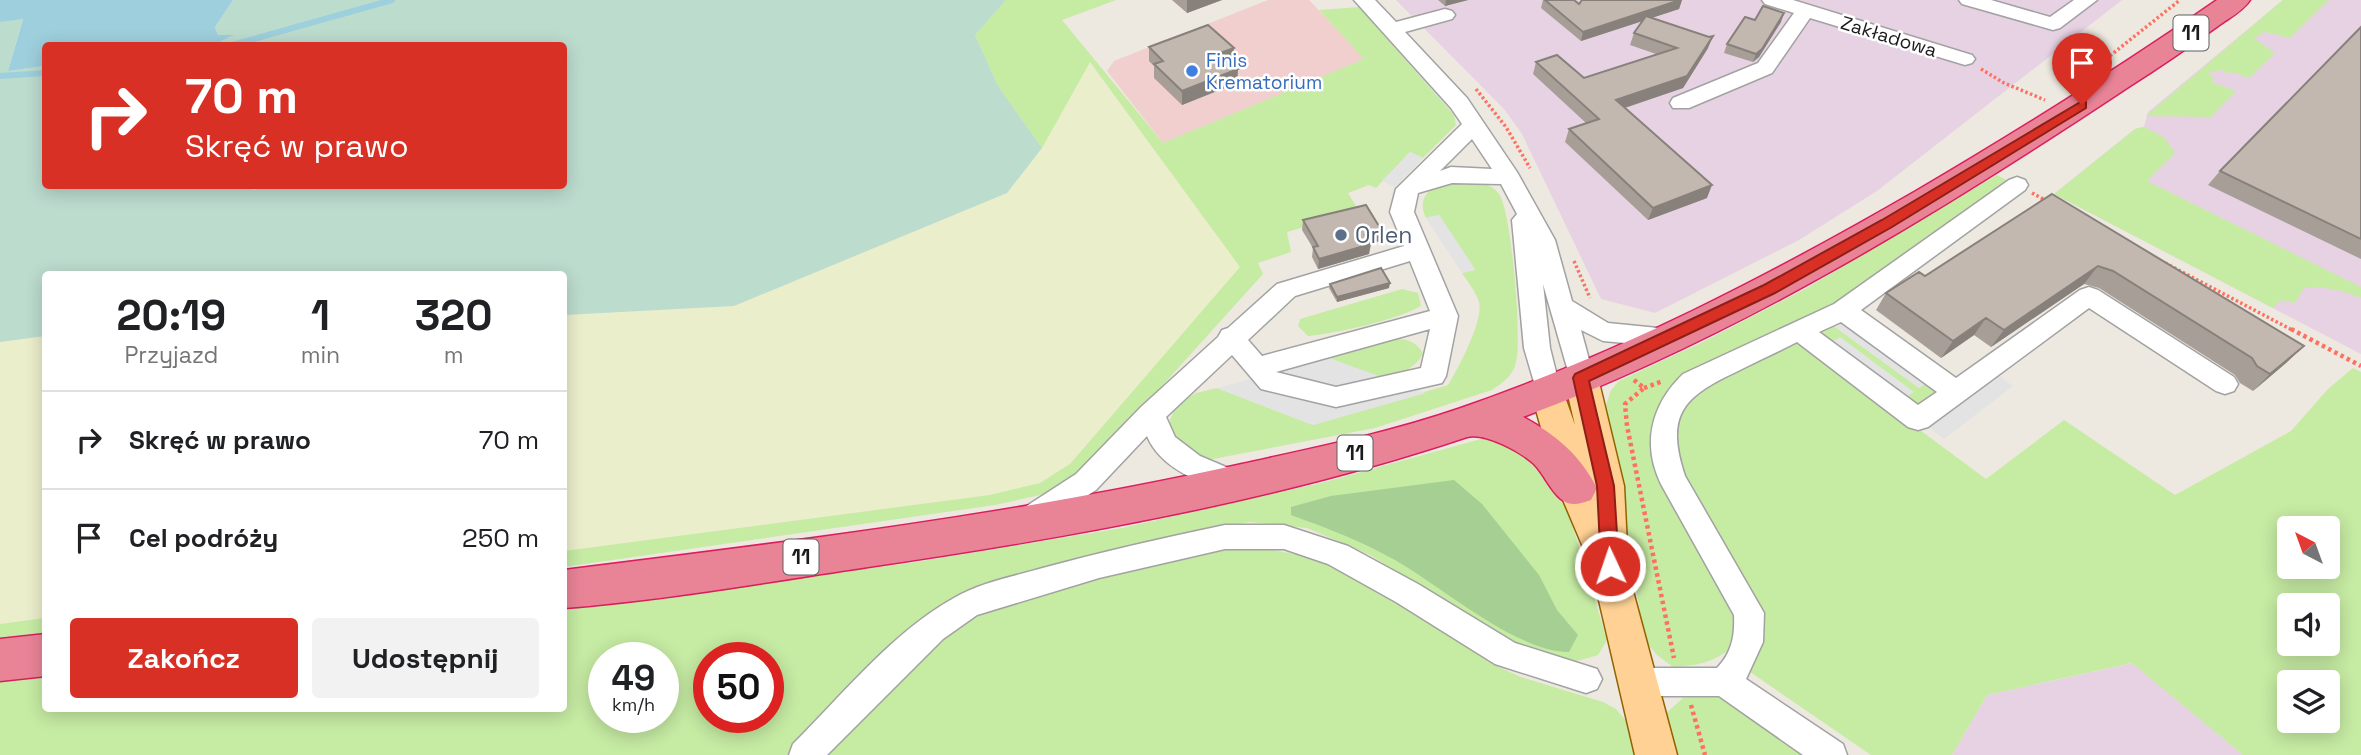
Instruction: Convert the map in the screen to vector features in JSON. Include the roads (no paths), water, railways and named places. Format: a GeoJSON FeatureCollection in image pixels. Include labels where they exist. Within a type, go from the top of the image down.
{"type":"FeatureCollection","features":[{"type":"Feature","properties":{"kind":"highway","name":"11"},"geometry":{"type":"LineString","coordinates":[[567,589],[1011,527],[1124,508],[1335,458],[1474,419],[1564,385],[1769,289],[1887,223],[2146,65],[2236,0]]}},
{"type":"Feature","properties":{"kind":"highway"},"geometry":{"type":"LineString","coordinates":[[1474,419],[1510,429],[1548,452],[1576,488]]}},
{"type":"Feature","properties":{"kind":"highway"},"geometry":{"type":"LineString","coordinates":[[0,660],[42,655]]}},
{"type":"Feature","properties":{"kind":"main road"},"geometry":{"type":"LineString","coordinates":[[1564,385],[1576,488],[1610,566],[1656,755]]}},
{"type":"Feature","properties":{"kind":"main road"},"geometry":{"type":"LineString","coordinates":[[1564,385],[1606,486],[1610,566]]}},
{"type":"Feature","properties":{"kind":"street"},"geometry":{"type":"LineString","coordinates":[[1364,0],[1436,75],[1475,124],[1509,177],[1543,240],[1560,304],[1564,385]]}},
{"type":"Feature","properties":{"kind":"street","name":"Zakładowa"},"geometry":{"type":"LineString","coordinates":[[1772,0],[1806,10],[1832,8],[1965,59]]}},
{"type":"Feature","properties":{"kind":"street"},"geometry":{"type":"LineString","coordinates":[[1969,0],[2053,24],[2076,2]]}},
{"type":"Feature","properties":{"kind":"street"},"geometry":{"type":"LineString","coordinates":[[1681,103],[1765,68],[1806,10]]}},
{"type":"Feature","properties":{"kind":"street"},"geometry":{"type":"LineString","coordinates":[[1393,29],[1445,15]]}},
{"type":"Feature","properties":{"kind":"street"},"geometry":{"type":"LineString","coordinates":[[1231,337],[1270,382],[1336,397],[1433,376],[1445,316],[1402,212],[1406,189],[1475,124]]}},
{"type":"Feature","properties":{"kind":"street"},"geometry":{"type":"LineString","coordinates":[[1406,189],[1451,175],[1509,177]]}},
{"type":"Feature","properties":{"kind":"street"},"geometry":{"type":"LineString","coordinates":[[1724,681],[1734,673],[1746,651],[1749,613],[1672,478],[1664,449],[1664,423],[1674,400],[1692,381],[1843,310],[2017,185]]}},
{"type":"Feature","properties":{"kind":"street"},"geometry":{"type":"LineString","coordinates":[[1522,201],[1537,348],[1564,385]]}},
{"type":"Feature","properties":{"kind":"street"},"geometry":{"type":"LineString","coordinates":[[1011,527],[1051,506],[1086,482],[1151,414],[1231,337],[1286,290],[1418,250]]}},
{"type":"Feature","properties":{"kind":"street"},"geometry":{"type":"LineString","coordinates":[[1800,331],[1918,419],[2089,296],[2225,384]]}},
{"type":"Feature","properties":{"kind":"street"},"geometry":{"type":"LineString","coordinates":[[1560,304],[1604,332],[1669,337]]}},
{"type":"Feature","properties":{"kind":"street"},"geometry":{"type":"LineString","coordinates":[[1843,310],[1956,392]]}},
{"type":"Feature","properties":{"kind":"street"},"geometry":{"type":"LineString","coordinates":[[1257,367],[1445,316]]}},
{"type":"Feature","properties":{"kind":"street"},"geometry":{"type":"LineString","coordinates":[[1151,414],[1164,444],[1190,464],[1235,483]]}},
{"type":"Feature","properties":{"kind":"street"},"geometry":{"type":"LineString","coordinates":[[805,755],[932,629],[966,606],[1007,591],[1099,565],[1225,537],[1284,537],[1338,555],[1407,593],[1506,654],[1586,679]]}},
{"type":"Feature","properties":{"kind":"street"},"geometry":{"type":"LineString","coordinates":[[1640,682],[1724,681],[1831,755]]}},
{"type":"Feature","properties":{"kind":"water"},"geometry":{"type":"Polygon","coordinates":[[[0,0],[233,0],[215,27],[218,35],[234,35],[220,42],[42,42],[42,66],[8,71],[23,19],[0,22],[0,0]]]}},
{"type":"Feature","properties":{"kind":"waterway"},"geometry":{"type":"LineString","coordinates":[[243,42],[392,0]]}},
{"type":"Feature","properties":{"kind":"waterway"},"geometry":{"type":"LineString","coordinates":[[0,76],[42,73]]}},
{"type":"Feature","properties":{"kind":"place","name":"Finis Krematorium"},"geometry":{"type":"Point","coordinates":[1192,71]}},
{"type":"Feature","properties":{"kind":"place","name":"Orlen"},"geometry":{"type":"Point","coordinates":[1341,235]}}]}
